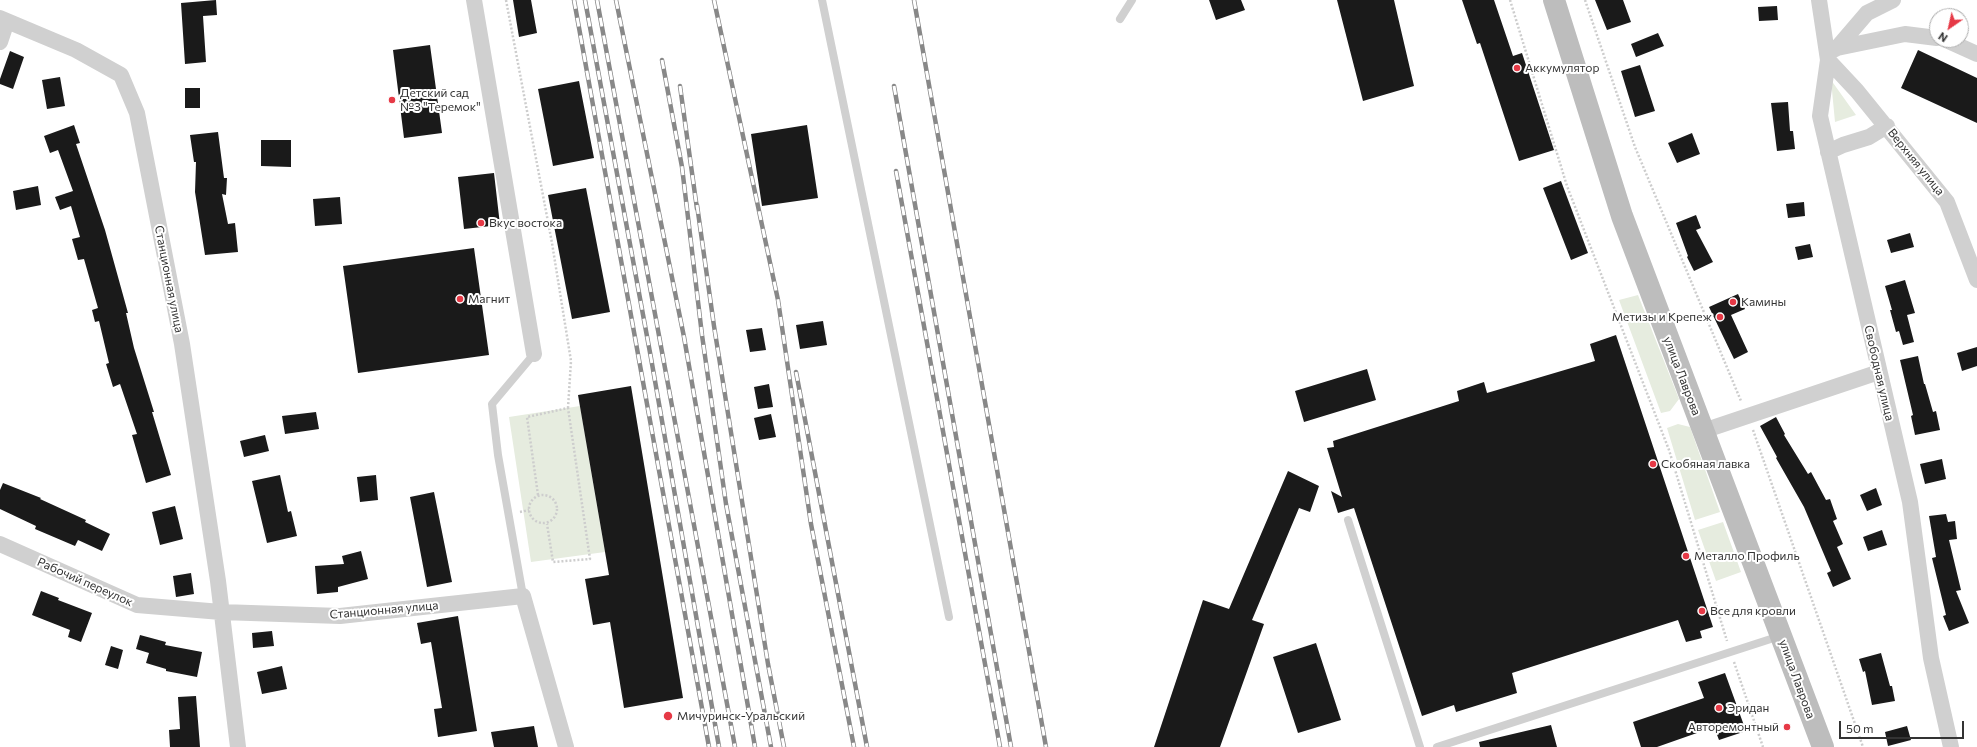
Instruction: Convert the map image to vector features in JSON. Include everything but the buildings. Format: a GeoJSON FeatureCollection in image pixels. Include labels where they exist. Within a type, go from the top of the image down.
{"type":"FeatureCollection","features":[{"type":"Feature","properties":{"kind":"main road","name":"улица Лаврова"},"geometry":{"type":"LineString","coordinates":[[1554,0],[1622,216],[1822,747]]}},
{"type":"Feature","properties":{"kind":"street"},"geometry":{"type":"LineString","coordinates":[[474,0],[534,354]]}},
{"type":"Feature","properties":{"kind":"street","name":"Свободная улица"},"geometry":{"type":"LineString","coordinates":[[1820,0],[1830,54],[1820,116],[1910,502],[1931,658],[1951,747]]}},
{"type":"Feature","properties":{"kind":"street"},"geometry":{"type":"LineString","coordinates":[[1830,54],[1867,13],[1893,0]]}},
{"type":"Feature","properties":{"kind":"street"},"geometry":{"type":"LineString","coordinates":[[0,42],[3,19]]}},
{"type":"Feature","properties":{"kind":"street","name":"Станционная улица"},"geometry":{"type":"LineString","coordinates":[[3,19],[76,50],[121,75],[137,113],[182,344],[218,580],[238,747]]}},
{"type":"Feature","properties":{"kind":"street"},"geometry":{"type":"LineString","coordinates":[[1830,54],[1905,34],[1929,37]]}},
{"type":"Feature","properties":{"kind":"street"},"geometry":{"type":"LineString","coordinates":[[1964,48],[1977,54]]}},
{"type":"Feature","properties":{"kind":"street","name":"Верхняя улица"},"geometry":{"type":"LineString","coordinates":[[1830,54],[1857,91],[1887,126],[1947,202],[1977,280]]}},
{"type":"Feature","properties":{"kind":"street"},"geometry":{"type":"LineString","coordinates":[[1828,152],[1843,145],[1869,137],[1887,126]]}},
{"type":"Feature","properties":{"kind":"street"},"geometry":{"type":"LineString","coordinates":[[1704,431],[1879,372]]}},
{"type":"Feature","properties":{"kind":"street","name":"Рабочий переулок"},"geometry":{"type":"LineString","coordinates":[[0,544],[137,605],[221,612]]}},
{"type":"Feature","properties":{"kind":"street"},"geometry":{"type":"LineString","coordinates":[[523,596],[566,747]]}},
{"type":"Feature","properties":{"kind":"street","name":"Станционная улица"},"geometry":{"type":"LineString","coordinates":[[221,612],[340,616],[523,596]]}},
{"type":"Feature","properties":{"kind":"lane"},"geometry":{"type":"LineString","coordinates":[[822,0],[949,617]]}},
{"type":"Feature","properties":{"kind":"lane"},"geometry":{"type":"LineString","coordinates":[[1120,20],[1132,0]]}},
{"type":"Feature","properties":{"kind":"lane"},"geometry":{"type":"LineString","coordinates":[[523,596],[498,455],[492,404],[534,354]]}},
{"type":"Feature","properties":{"kind":"lane"},"geometry":{"type":"LineString","coordinates":[[1348,520],[1420,747]]}},
{"type":"Feature","properties":{"kind":"lane"},"geometry":{"type":"LineString","coordinates":[[1439,747],[1781,636]]}},
{"type":"Feature","properties":{"kind":"path"},"geometry":{"type":"LineString","coordinates":[[506,0],[552,243],[571,361],[568,408],[590,558],[553,562],[546,524]]}},
{"type":"Feature","properties":{"kind":"path"},"geometry":{"type":"LineString","coordinates":[[1510,0],[1568,186],[1669,450],[1731,652],[1763,747]]}},
{"type":"Feature","properties":{"kind":"path"},"geometry":{"type":"LineString","coordinates":[[1585,0],[1635,148],[1760,447],[1863,747]]}},
{"type":"Feature","properties":{"kind":"path"},"geometry":{"type":"LineString","coordinates":[[538,495],[527,417],[568,408]]}},
{"type":"Feature","properties":{"kind":"path"},"geometry":{"type":"LineString","coordinates":[[538,495],[546,495],[554,499],[558,506],[557,514],[553,520],[546,524],[537,522],[529,514],[529,507],[532,500],[538,495]]}},
{"type":"Feature","properties":{"kind":"shaded area"},"geometry":{"type":"Polygon","coordinates":[[[1831,80],[1856,115],[1835,122],[1831,80]]]}},
{"type":"Feature","properties":{"kind":"shaded area"},"geometry":{"type":"Polygon","coordinates":[[[1638,295],[1679,399],[1670,411],[1661,413],[1619,300],[1638,295]]]}},
{"type":"Feature","properties":{"kind":"shaded area"},"geometry":{"type":"Polygon","coordinates":[[[580,406],[605,552],[531,562],[509,417],[580,406]]]}},
{"type":"Feature","properties":{"kind":"shaded area"},"geometry":{"type":"Polygon","coordinates":[[[1678,424],[1690,427],[1720,512],[1695,520],[1667,428],[1678,424]]]}},
{"type":"Feature","properties":{"kind":"shaded area"},"geometry":{"type":"Polygon","coordinates":[[[1723,522],[1741,572],[1716,581],[1698,530],[1723,522]]]}},
{"type":"Feature","properties":{"kind":"railway"},"geometry":{"type":"LineString","coordinates":[[574,0],[709,747]]}},
{"type":"Feature","properties":{"kind":"railway"},"geometry":{"type":"LineString","coordinates":[[585,0],[651,358],[719,747]]}},
{"type":"Feature","properties":{"kind":"railway"},"geometry":{"type":"LineString","coordinates":[[597,0],[735,747]]}},
{"type":"Feature","properties":{"kind":"railway"},"geometry":{"type":"LineString","coordinates":[[616,0],[684,337],[755,747]]}},
{"type":"Feature","properties":{"kind":"railway"},"geometry":{"type":"LineString","coordinates":[[714,0],[778,300],[811,524],[854,747]]}},
{"type":"Feature","properties":{"kind":"railway"},"geometry":{"type":"LineString","coordinates":[[914,0],[1046,747]]}},
{"type":"Feature","properties":{"kind":"railway"},"geometry":{"type":"LineString","coordinates":[[662,60],[682,167],[702,335],[726,504],[771,747]]}},
{"type":"Feature","properties":{"kind":"railway"},"geometry":{"type":"LineString","coordinates":[[680,86],[697,209]]}},
{"type":"Feature","properties":{"kind":"railway"},"geometry":{"type":"LineString","coordinates":[[894,86],[1011,747]]}},
{"type":"Feature","properties":{"kind":"railway"},"geometry":{"type":"LineString","coordinates":[[896,171],[1000,747]]}},
{"type":"Feature","properties":{"kind":"railway"},"geometry":{"type":"LineString","coordinates":[[697,205],[714,326],[768,664],[784,747]]}},
{"type":"Feature","properties":{"kind":"railway"},"geometry":{"type":"LineString","coordinates":[[796,372],[867,747]]}},
{"type":"Feature","properties":{"kind":"place","name":"Аккумулятор"},"geometry":{"type":"Point","coordinates":[1517,68]}},
{"type":"Feature","properties":{"kind":"place","name":"Детский сад №3 \"Теремок\""},"geometry":{"type":"Point","coordinates":[392,100]}},
{"type":"Feature","properties":{"kind":"place","name":"Вкус востока"},"geometry":{"type":"Point","coordinates":[481,223]}},
{"type":"Feature","properties":{"kind":"place","name":"Магнит"},"geometry":{"type":"Point","coordinates":[460,299]}},
{"type":"Feature","properties":{"kind":"place","name":"Камины"},"geometry":{"type":"Point","coordinates":[1733,302]}},
{"type":"Feature","properties":{"kind":"place","name":"Метизы и Крепеж"},"geometry":{"type":"Point","coordinates":[1720,317]}},
{"type":"Feature","properties":{"kind":"place","name":"Скобяная лавка"},"geometry":{"type":"Point","coordinates":[1653,464]}},
{"type":"Feature","properties":{"kind":"place","name":"Металло Профиль"},"geometry":{"type":"Point","coordinates":[1686,556]}},
{"type":"Feature","properties":{"kind":"place","name":"Все для кровли"},"geometry":{"type":"Point","coordinates":[1702,611]}},
{"type":"Feature","properties":{"kind":"place","name":"Эридан"},"geometry":{"type":"Point","coordinates":[1719,708]}},
{"type":"Feature","properties":{"kind":"place","name":"Мичуринск-Уральский"},"geometry":{"type":"Point","coordinates":[668,716]}},
{"type":"Feature","properties":{"kind":"place","name":"Авторемонтный"},"geometry":{"type":"Point","coordinates":[1787,727]}}]}
